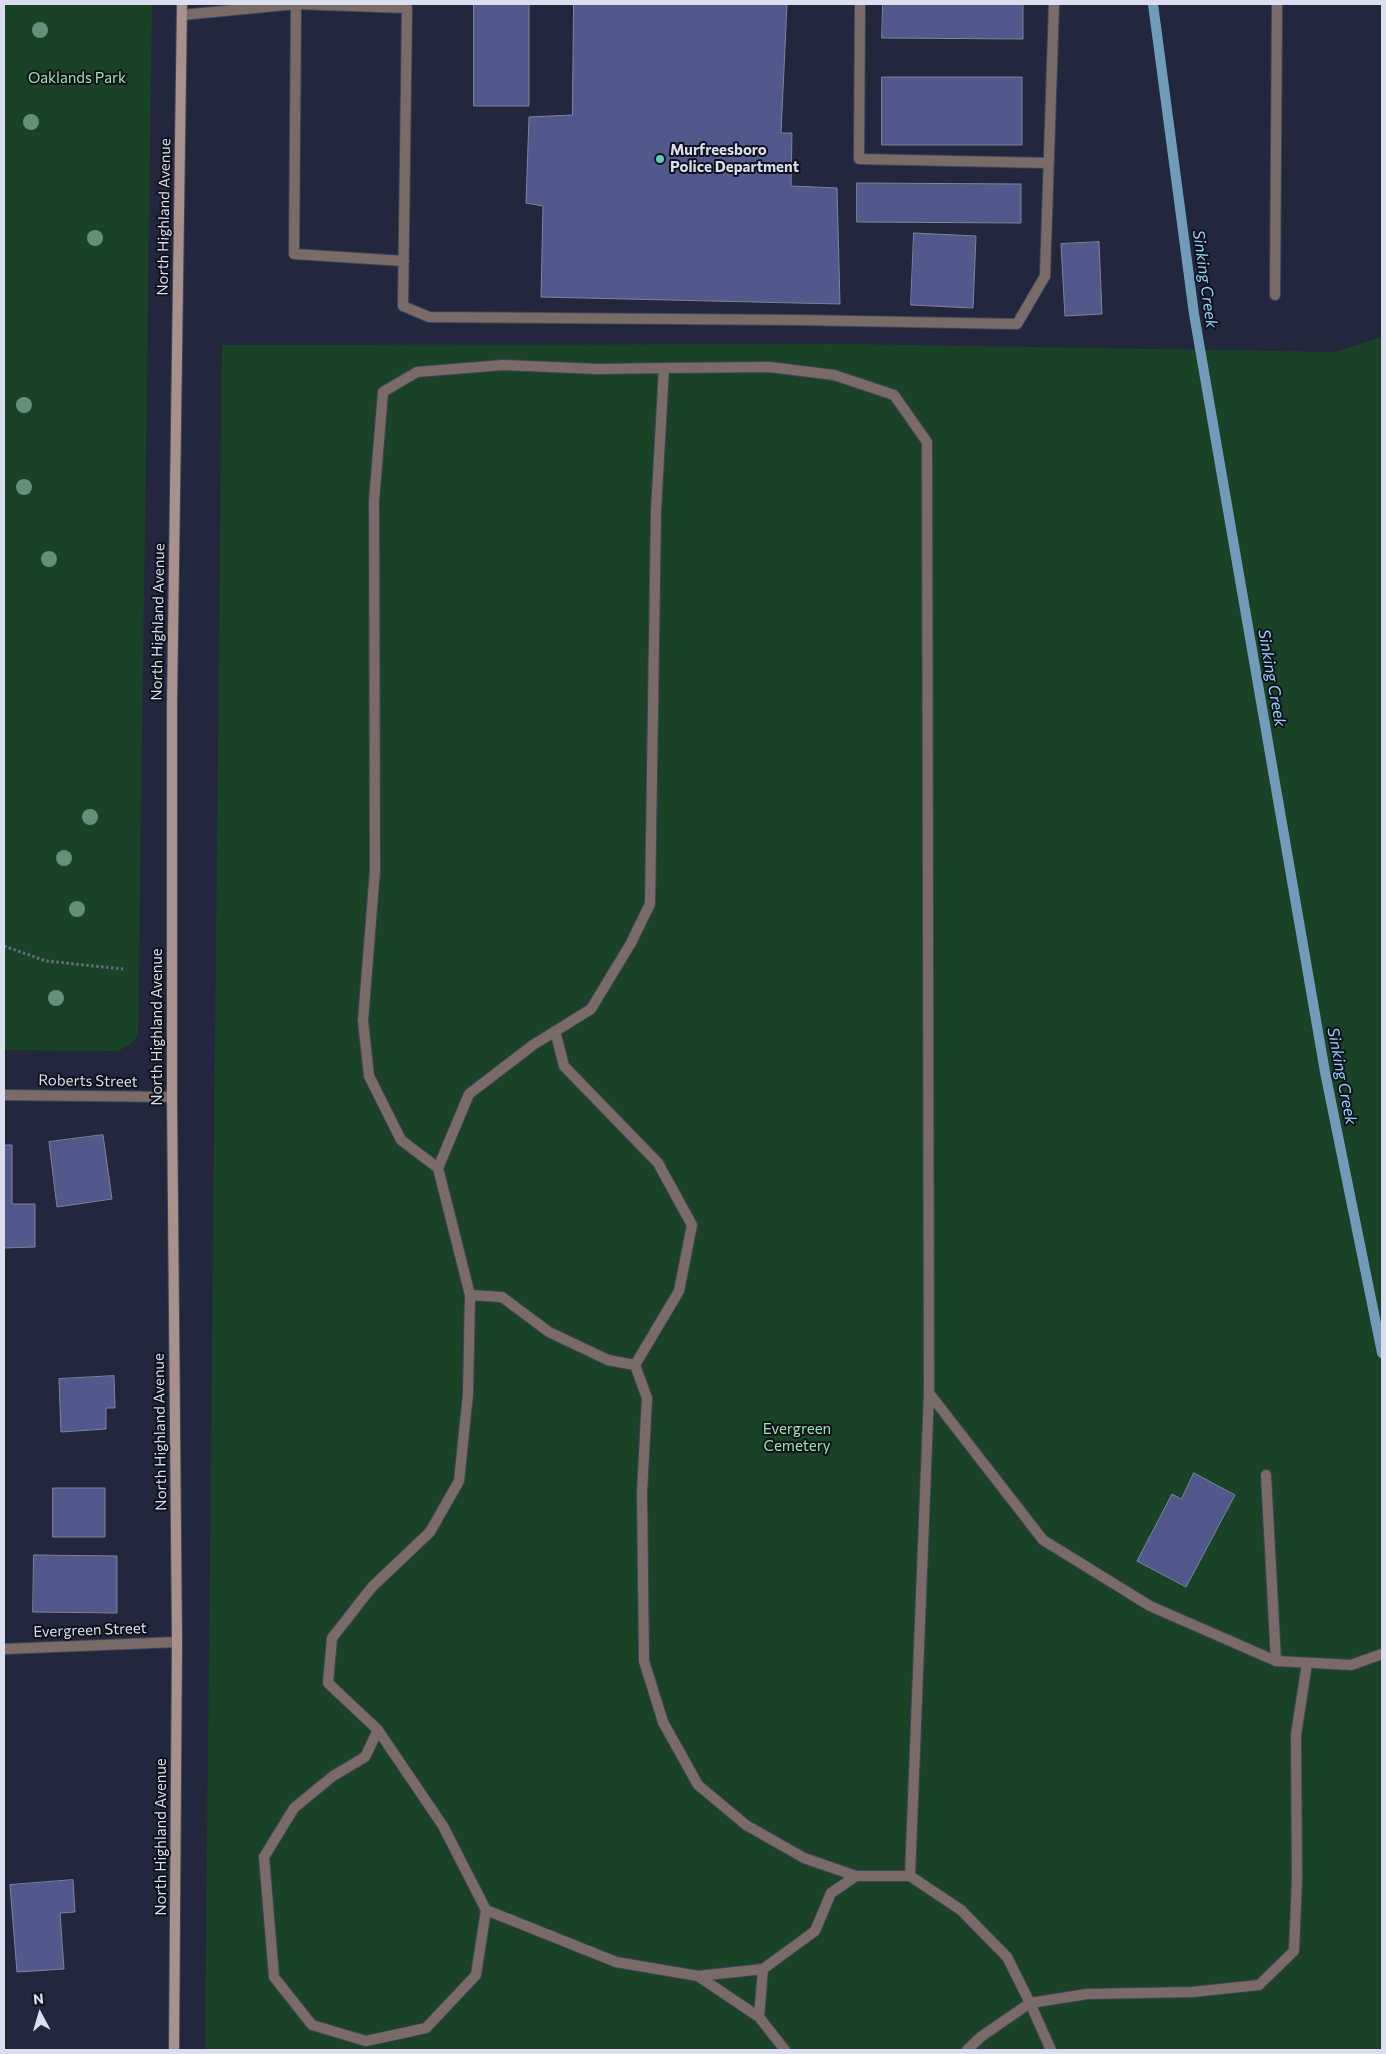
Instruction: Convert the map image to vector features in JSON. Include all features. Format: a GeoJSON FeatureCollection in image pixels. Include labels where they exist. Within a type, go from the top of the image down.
{"type":"FeatureCollection","features":[{"type":"Feature","properties":{"kind":"street","name":"North Highland Avenue"},"geometry":{"type":"LineString","coordinates":[[174,2050],[177,1642],[172,1097],[172,704],[182,4]]}},
{"type":"Feature","properties":{"kind":"street"},"geometry":{"type":"LineString","coordinates":[[182,15],[296,4],[407,8],[403,306],[429,317],[1017,324],[1045,276],[1054,4]]}},
{"type":"Feature","properties":{"kind":"street"},"geometry":{"type":"LineString","coordinates":[[296,4],[294,254],[404,260]]}},
{"type":"Feature","properties":{"kind":"street"},"geometry":{"type":"LineString","coordinates":[[860,4],[859,159],[1049,163]]}},
{"type":"Feature","properties":{"kind":"street"},"geometry":{"type":"LineString","coordinates":[[1274,295],[1277,4]]}},
{"type":"Feature","properties":{"kind":"street"},"geometry":{"type":"LineString","coordinates":[[438,1168],[401,1140],[369,1076],[363,1021],[375,870],[374,501],[383,392],[417,372],[503,365],[598,369],[770,367],[834,375],[894,395],[927,442],[930,1393],[910,1876]]}},
{"type":"Feature","properties":{"kind":"street"},"geometry":{"type":"LineString","coordinates":[[378,1730],[365,1757],[333,1776],[294,1808],[264,1857],[274,1977],[312,2025],[366,2041],[426,2028],[476,1975],[486,1910],[443,1826],[378,1730],[328,1683],[332,1638],[372,1587],[430,1532],[459,1481],[468,1394],[470,1295],[438,1168],[469,1094],[533,1045],[591,1009],[631,943],[650,904],[656,511],[664,368]]}},
{"type":"Feature","properties":{"kind":"street"},"geometry":{"type":"LineString","coordinates":[[555,1031],[564,1066],[658,1163],[692,1225],[679,1291],[635,1365]]}},
{"type":"Feature","properties":{"kind":"street","name":"Roberts Street"},"geometry":{"type":"LineString","coordinates":[[4,1095],[172,1097]]}},
{"type":"Feature","properties":{"kind":"street"},"geometry":{"type":"LineString","coordinates":[[470,1295],[502,1297],[549,1332],[608,1360],[635,1365]]}},
{"type":"Feature","properties":{"kind":"street"},"geometry":{"type":"LineString","coordinates":[[635,1365],[647,1398],[642,1492],[644,1661],[663,1722],[698,1785],[746,1825],[804,1858],[856,1876],[910,1876],[961,1910],[1007,1957],[1051,2050]]}},
{"type":"Feature","properties":{"kind":"street"},"geometry":{"type":"LineString","coordinates":[[930,1393],[1043,1540],[1150,1606],[1276,1662],[1351,1665],[1382,1654]]}},
{"type":"Feature","properties":{"kind":"street"},"geometry":{"type":"LineString","coordinates":[[1266,1474],[1276,1662]]}},
{"type":"Feature","properties":{"kind":"street","name":"Evergreen Street"},"geometry":{"type":"LineString","coordinates":[[4,1649],[177,1642]]}},
{"type":"Feature","properties":{"kind":"street"},"geometry":{"type":"LineString","coordinates":[[967,2050],[982,2036],[1030,2004],[1087,1994],[1192,1992],[1260,1985],[1294,1951],[1297,1878],[1296,1735],[1307,1663]]}},
{"type":"Feature","properties":{"kind":"street"},"geometry":{"type":"LineString","coordinates":[[486,1910],[616,1962],[698,1976],[763,1969],[815,1931],[831,1893],[856,1876]]}},
{"type":"Feature","properties":{"kind":"street"},"geometry":{"type":"LineString","coordinates":[[759,2017],[763,1969]]}},
{"type":"Feature","properties":{"kind":"street"},"geometry":{"type":"LineString","coordinates":[[698,1976],[759,2017],[785,2050]]}},
{"type":"Feature","properties":{"kind":"path"},"geometry":{"type":"LineString","coordinates":[[4,946],[46,961],[123,969]]}},
{"type":"Feature","properties":{"kind":"green space","name":"Oaklands Park"},"geometry":{"type":"Polygon","coordinates":[[[4,4],[152,4],[138,1035],[131,1044],[118,1051],[4,1050],[4,4]]]}},
{"type":"Feature","properties":{"kind":"green space","name":"Evergreen Cemetery"},"geometry":{"type":"Polygon","coordinates":[[[1382,337],[1382,2050],[205,2050],[222,345],[853,344],[1335,352],[1382,337]]]}},
{"type":"Feature","properties":{"kind":"building"},"geometry":{"type":"Polygon","coordinates":[[[474,4],[529,4],[529,106],[474,106],[474,4]]]}},
{"type":"Feature","properties":{"kind":"building","name":"Murfreesboro Police Department"},"geometry":{"type":"Polygon","coordinates":[[[574,4],[787,4],[781,133],[792,133],[791,186],[837,188],[840,304],[541,297],[543,206],[526,203],[529,117],[572,115],[574,4]]]}},
{"type":"Feature","properties":{"kind":"building"},"geometry":{"type":"Polygon","coordinates":[[[883,4],[1023,4],[1023,39],[882,38],[883,4]]]}},
{"type":"Feature","properties":{"kind":"building"},"geometry":{"type":"Polygon","coordinates":[[[882,77],[1022,77],[1022,145],[882,145],[882,77]]]}},
{"type":"Feature","properties":{"kind":"building"},"geometry":{"type":"Polygon","coordinates":[[[857,183],[1021,184],[1021,223],[857,222],[857,183]]]}},
{"type":"Feature","properties":{"kind":"building"},"geometry":{"type":"Polygon","coordinates":[[[914,233],[976,236],[973,308],[911,305],[914,233]]]}},
{"type":"Feature","properties":{"kind":"building"},"geometry":{"type":"Polygon","coordinates":[[[1099,242],[1102,314],[1065,316],[1061,244],[1099,242]]]}},
{"type":"Feature","properties":{"kind":"building"},"geometry":{"type":"Polygon","coordinates":[[[103,1135],[112,1199],[57,1207],[49,1142],[103,1135]]]}},
{"type":"Feature","properties":{"kind":"building"},"geometry":{"type":"Polygon","coordinates":[[[4,1145],[12,1145],[12,1204],[35,1204],[35,1247],[4,1248],[4,1145]]]}},
{"type":"Feature","properties":{"kind":"building"},"geometry":{"type":"Polygon","coordinates":[[[114,1376],[115,1408],[106,1408],[106,1429],[61,1432],[59,1379],[114,1376]]]}},
{"type":"Feature","properties":{"kind":"building"},"geometry":{"type":"Polygon","coordinates":[[[1194,1473],[1235,1495],[1186,1587],[1137,1561],[1172,1494],[1181,1499],[1194,1473]]]}},
{"type":"Feature","properties":{"kind":"building"},"geometry":{"type":"Polygon","coordinates":[[[53,1488],[105,1488],[105,1537],[53,1537],[53,1488]]]}},
{"type":"Feature","properties":{"kind":"building"},"geometry":{"type":"Polygon","coordinates":[[[34,1555],[117,1556],[117,1613],[33,1612],[34,1555]]]}},
{"type":"Feature","properties":{"kind":"building"},"geometry":{"type":"Polygon","coordinates":[[[73,1880],[75,1912],[60,1913],[64,1969],[17,1972],[10,1885],[73,1880]]]}},
{"type":"Feature","properties":{"kind":"waterway","name":"Sinking Creek"},"geometry":{"type":"LineString","coordinates":[[1153,4],[1194,314],[1325,1072],[1382,1353]]}},
{"type":"Feature","properties":{"kind":"place","name":"Murfreesboro Police Department"},"geometry":{"type":"Point","coordinates":[660,159]}}]}
